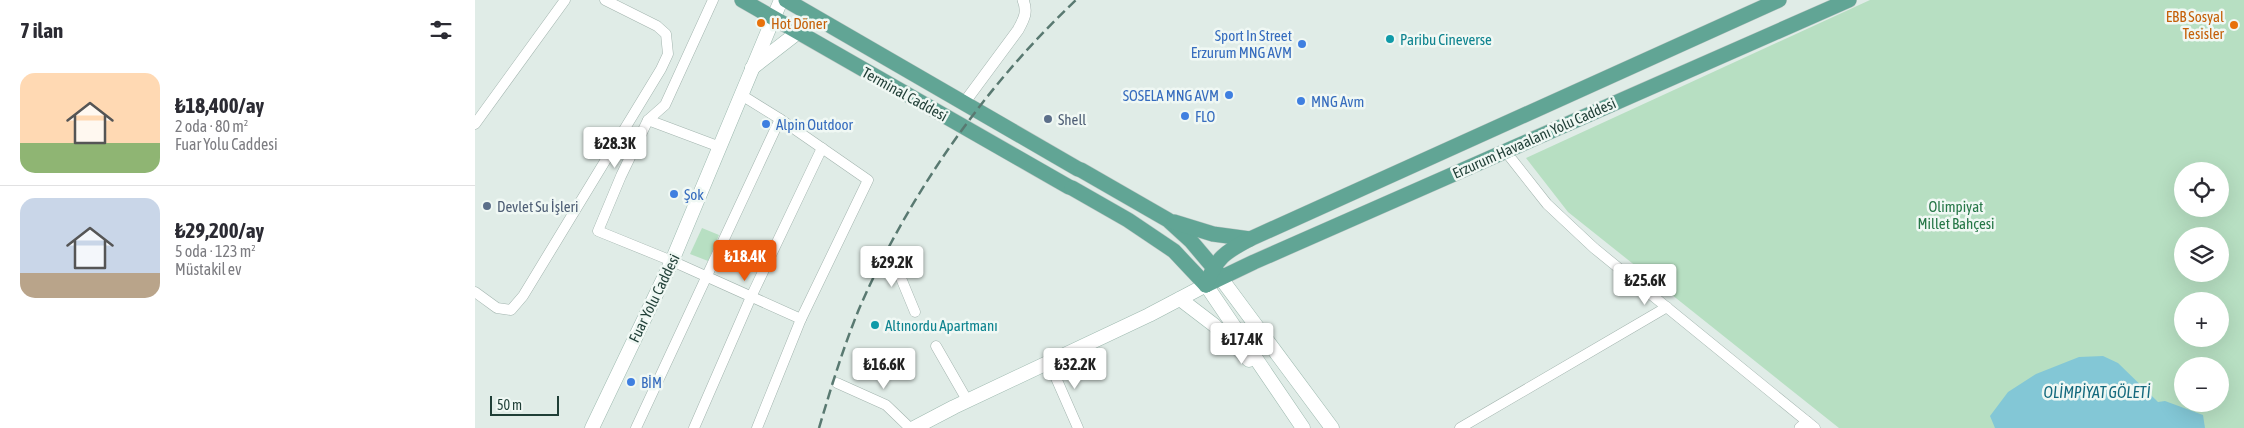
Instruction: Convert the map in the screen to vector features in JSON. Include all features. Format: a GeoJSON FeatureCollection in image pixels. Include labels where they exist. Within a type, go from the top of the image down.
{"type":"FeatureCollection","features":[{"type":"Feature","properties":{"kind":"main road","name":"Terminal Caddesi"},"geometry":{"type":"LineString","coordinates":[[742,0],[1128,220],[1174,251],[1206,285]]}},
{"type":"Feature","properties":{"kind":"main road","name":"Fuar Yolu Caddesi"},"geometry":{"type":"LineString","coordinates":[[592,428],[672,261],[743,96],[751,68],[781,0]]}},
{"type":"Feature","properties":{"kind":"main road","name":"Terminal Caddesi"},"geometry":{"type":"LineString","coordinates":[[786,0],[1168,220],[1181,231],[1217,272]]}},
{"type":"Feature","properties":{"kind":"main road","name":"Erzurum Havaalanı Yolu Caddesi"},"geometry":{"type":"LineString","coordinates":[[1217,272],[1229,250],[1250,239],[1779,0]]}},
{"type":"Feature","properties":{"kind":"main road","name":"Erzurum Havaalanı Yolu Caddesi"},"geometry":{"type":"LineString","coordinates":[[1217,272],[1506,152],[1849,0]]}},
{"type":"Feature","properties":{"kind":"main road"},"geometry":{"type":"LineString","coordinates":[[1750,13],[1762,38]]}},
{"type":"Feature","properties":{"kind":"main road"},"geometry":{"type":"LineString","coordinates":[[751,68],[797,33]]}},
{"type":"Feature","properties":{"kind":"main road"},"geometry":{"type":"LineString","coordinates":[[1070,187],[1065,182],[1067,172],[1072,169],[1079,170]]}},
{"type":"Feature","properties":{"kind":"main road"},"geometry":{"type":"LineString","coordinates":[[1168,220],[1213,234],[1250,239]]}},
{"type":"Feature","properties":{"kind":"main road"},"geometry":{"type":"LineString","coordinates":[[912,428],[1180,299],[1206,285],[1217,272],[1332,428]]}},
{"type":"Feature","properties":{"kind":"main road"},"geometry":{"type":"LineString","coordinates":[[1206,285],[1303,428]]}},
{"type":"Feature","properties":{"kind":"main road"},"geometry":{"type":"LineString","coordinates":[[1180,299],[1214,326],[1253,364],[1263,369]]}},
{"type":"Feature","properties":{"kind":"street"},"geometry":{"type":"LineString","coordinates":[[476,122],[565,0]]}},
{"type":"Feature","properties":{"kind":"street"},"geometry":{"type":"LineString","coordinates":[[475,292],[497,308],[511,310],[523,296],[661,69],[668,54],[666,34],[657,26],[605,0]]}},
{"type":"Feature","properties":{"kind":"street"},"geometry":{"type":"LineString","coordinates":[[713,0],[665,105],[648,120],[621,176],[598,231],[672,261],[801,319]]}},
{"type":"Feature","properties":{"kind":"street"},"geometry":{"type":"LineString","coordinates":[[964,103],[1018,30],[1025,17],[1026,8],[1023,0]]}},
{"type":"Feature","properties":{"kind":"street"},"geometry":{"type":"LineString","coordinates":[[743,96],[780,119],[868,180],[801,319],[757,428]]}},
{"type":"Feature","properties":{"kind":"street"},"geometry":{"type":"LineString","coordinates":[[475,109],[476,122]]}},
{"type":"Feature","properties":{"kind":"street"},"geometry":{"type":"LineString","coordinates":[[636,428],[780,119]]}},
{"type":"Feature","properties":{"kind":"street"},"geometry":{"type":"LineString","coordinates":[[648,120],[720,147]]}},
{"type":"Feature","properties":{"kind":"street"},"geometry":{"type":"LineString","coordinates":[[694,428],[751,297],[822,148]]}},
{"type":"Feature","properties":{"kind":"street"},"geometry":{"type":"LineString","coordinates":[[1506,152],[1547,204],[1594,248],[1667,307],[1807,426]]}},
{"type":"Feature","properties":{"kind":"street"},"geometry":{"type":"LineString","coordinates":[[891,254],[915,312]]}},
{"type":"Feature","properties":{"kind":"street"},"geometry":{"type":"LineString","coordinates":[[1459,428],[1667,307]]}},
{"type":"Feature","properties":{"kind":"street"},"geometry":{"type":"LineString","coordinates":[[936,346],[967,400]]}},
{"type":"Feature","properties":{"kind":"street"},"geometry":{"type":"LineString","coordinates":[[1049,362],[1078,428]]}},
{"type":"Feature","properties":{"kind":"street"},"geometry":{"type":"LineString","coordinates":[[837,383],[886,405],[912,428]]}},
{"type":"Feature","properties":{"kind":"green space","name":"Olimpiyat Millet Bahçesi"},"geometry":{"type":"Polygon","coordinates":[[[1870,0],[2244,0],[2244,428],[1839,428],[1568,212],[1526,158],[1870,0]]]}},
{"type":"Feature","properties":{"kind":"green space"},"geometry":{"type":"Polygon","coordinates":[[[702,228],[719,235],[708,261],[690,254],[702,228]]]}},
{"type":"Feature","properties":{"kind":"water","name":"OLİMPİYAT GÖLETİ"},"geometry":{"type":"Polygon","coordinates":[[[2103,356],[2118,363],[2158,402],[2165,401],[2174,404],[2174,412],[2195,412],[2203,415],[2205,428],[1995,428],[1990,416],[2008,392],[2036,374],[2079,357],[2103,356]]]}},
{"type":"Feature","properties":{"kind":"railway"},"geometry":{"type":"LineString","coordinates":[[819,428],[842,353],[859,309],[901,224],[952,144],[981,105],[1011,68],[1076,0]]}},
{"type":"Feature","properties":{"kind":"place","name":"Hot Döner"},"geometry":{"type":"Point","coordinates":[761,23]}},
{"type":"Feature","properties":{"kind":"place","name":"EBB Sosyal Tesisler"},"geometry":{"type":"Point","coordinates":[2234,25]}},
{"type":"Feature","properties":{"kind":"place","name":"Paribu Cineverse"},"geometry":{"type":"Point","coordinates":[1390,39]}},
{"type":"Feature","properties":{"kind":"place","name":"Sport In Street Erzurum MNG AVM"},"geometry":{"type":"Point","coordinates":[1302,44]}},
{"type":"Feature","properties":{"kind":"place","name":"SOSELA MNG AVM"},"geometry":{"type":"Point","coordinates":[1229,95]}},
{"type":"Feature","properties":{"kind":"place","name":"MNG Avm"},"geometry":{"type":"Point","coordinates":[1301,101]}},
{"type":"Feature","properties":{"kind":"place","name":"FLO"},"geometry":{"type":"Point","coordinates":[1185,116]}},
{"type":"Feature","properties":{"kind":"place","name":"Shell"},"geometry":{"type":"Point","coordinates":[1048,119]}},
{"type":"Feature","properties":{"kind":"place","name":"Alpin Outdoor"},"geometry":{"type":"Point","coordinates":[766,124]}},
{"type":"Feature","properties":{"kind":"place","name":"Şok"},"geometry":{"type":"Point","coordinates":[674,194]}},
{"type":"Feature","properties":{"kind":"place","name":"Devlet Su İşleri"},"geometry":{"type":"Point","coordinates":[487,206]}},
{"type":"Feature","properties":{"kind":"place","name":"Altınordu Apartmanı"},"geometry":{"type":"Point","coordinates":[875,325]}},
{"type":"Feature","properties":{"kind":"place","name":"BİM"},"geometry":{"type":"Point","coordinates":[631,382]}}]}
